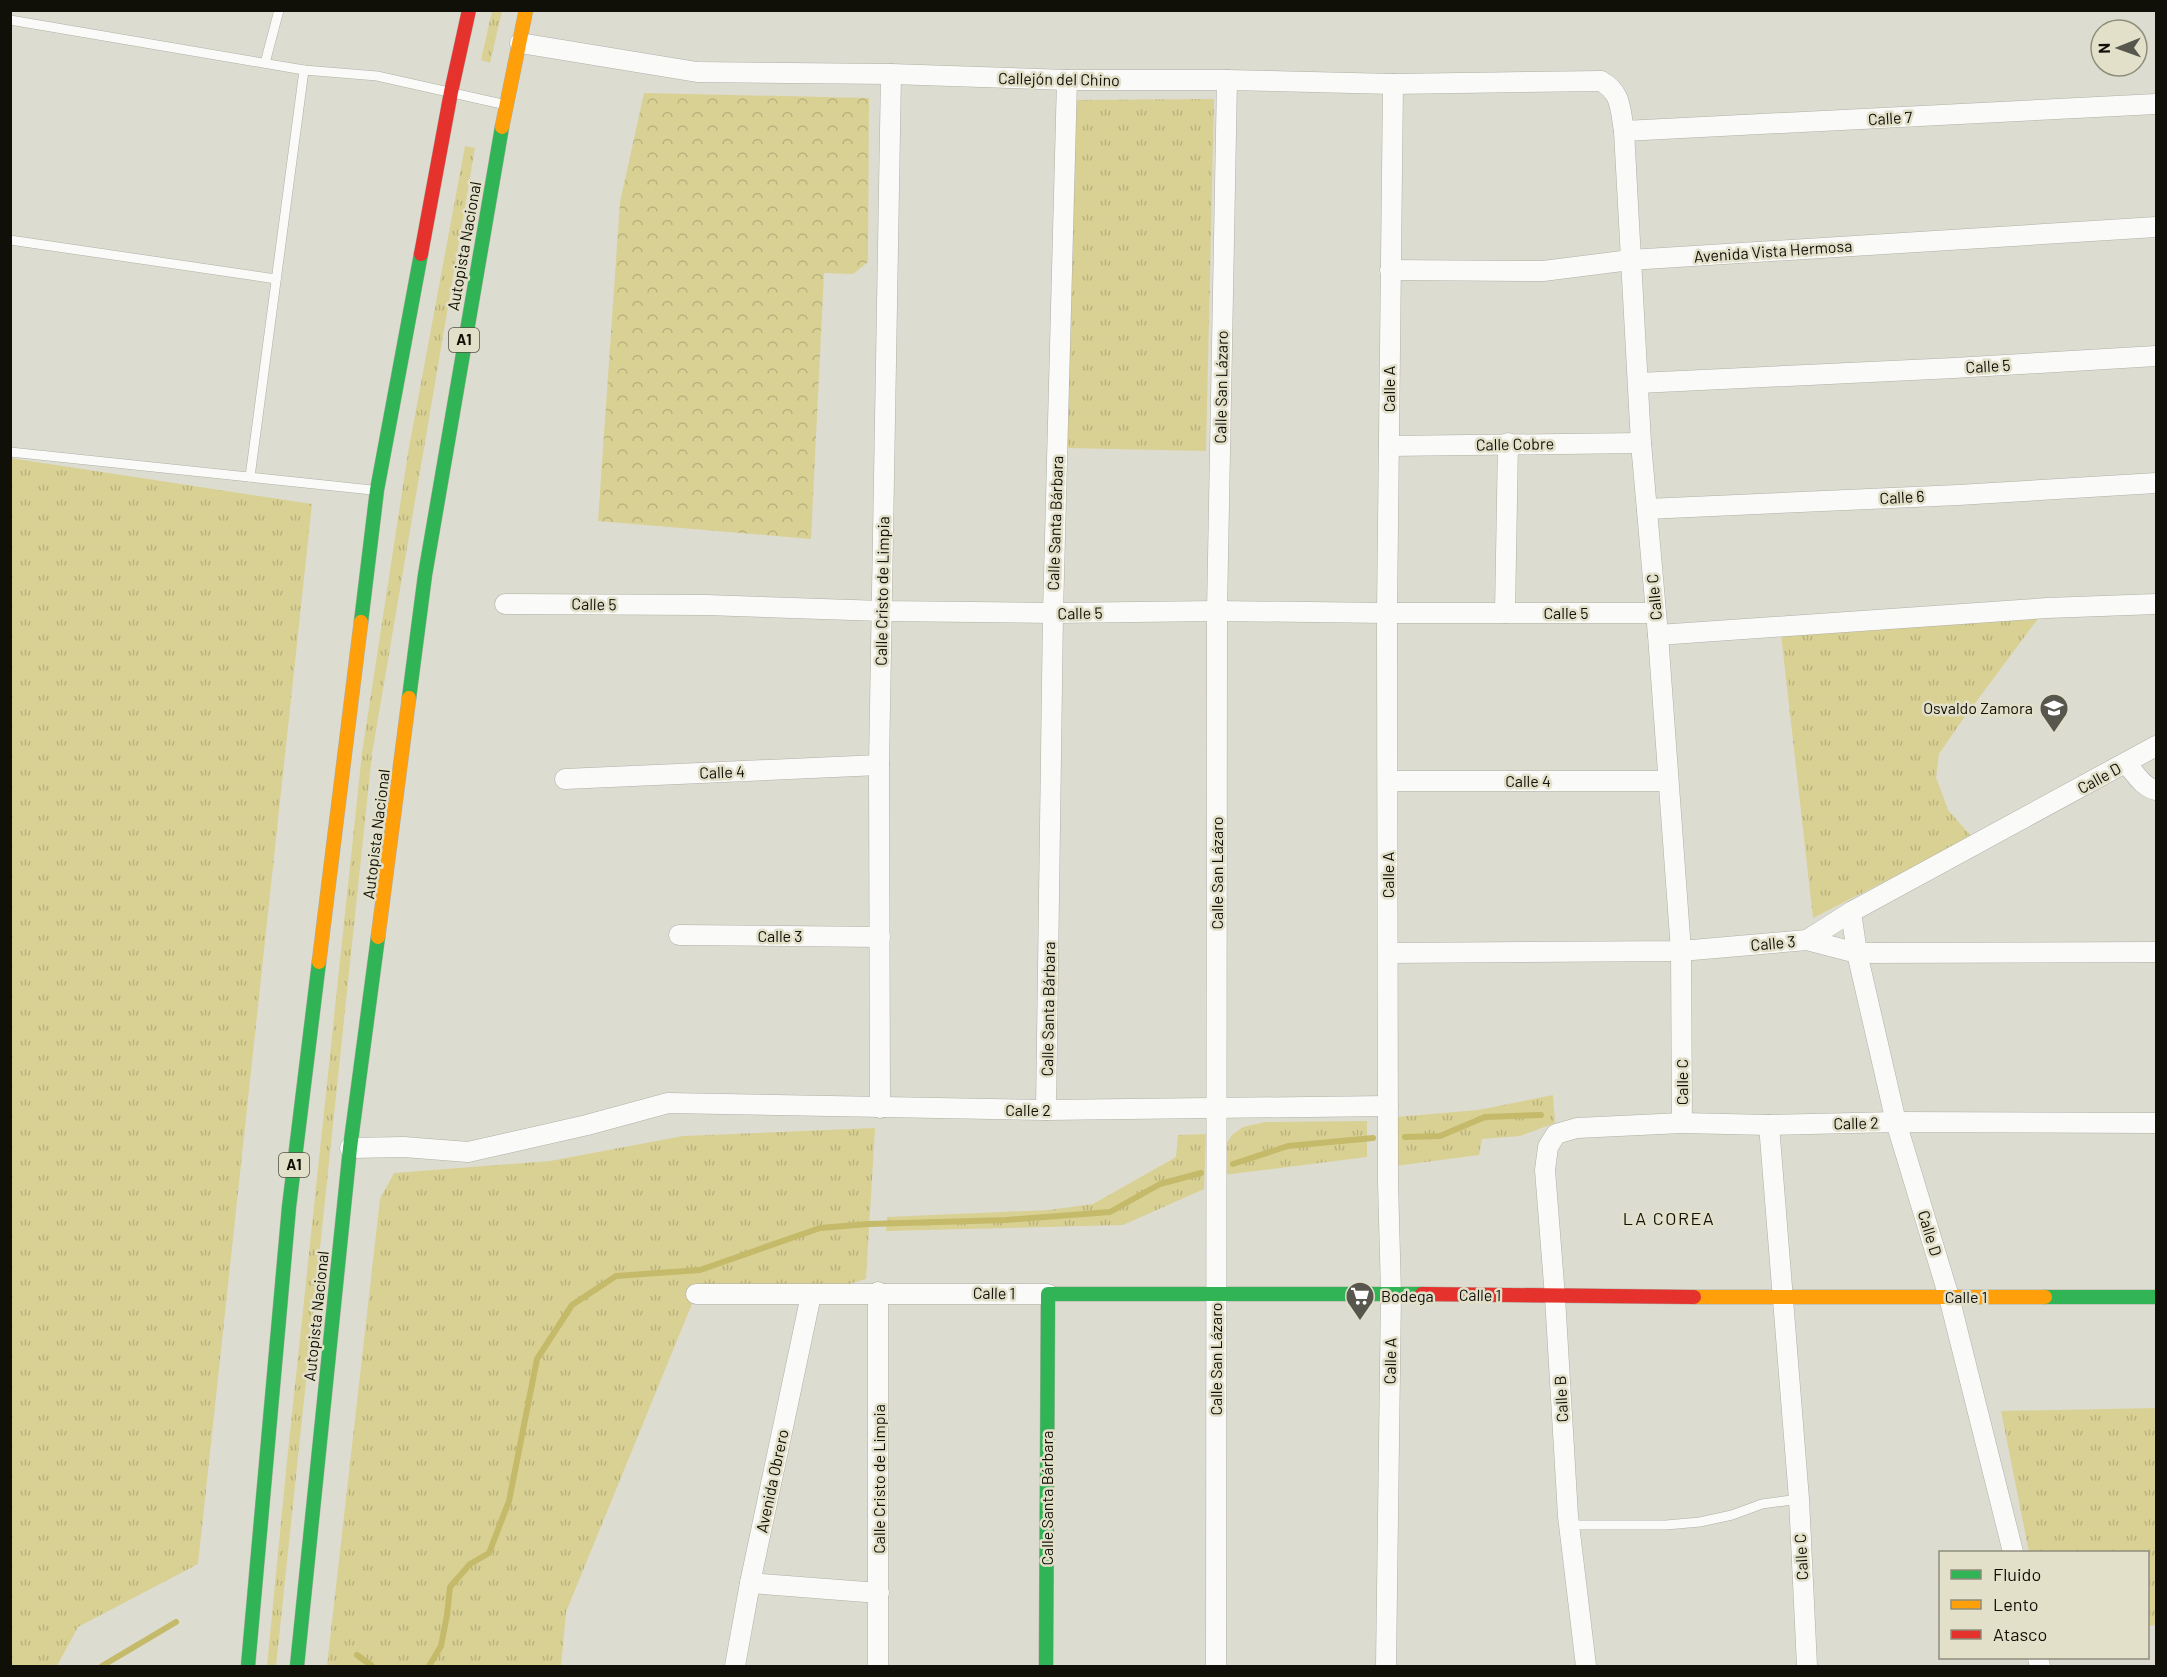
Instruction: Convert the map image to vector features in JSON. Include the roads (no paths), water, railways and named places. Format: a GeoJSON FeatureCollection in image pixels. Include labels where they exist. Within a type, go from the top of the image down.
{"type":"FeatureCollection","features":[{"type":"Feature","properties":{"kind":"main road","name":"A1"},"geometry":{"type":"LineString","coordinates":[[248,1666],[289,1207],[377,490],[451,92],[469,10]]}},
{"type":"Feature","properties":{"kind":"main road","name":"Autopista Nacional"},"geometry":{"type":"LineString","coordinates":[[297,1666],[350,1148],[425,575],[506,105],[526,10]]}},
{"type":"Feature","properties":{"kind":"main road","name":"Calle 1"},"geometry":{"type":"LineString","coordinates":[[1048,1294],[1391,1293],[1556,1297],[2157,1297]]}},
{"type":"Feature","properties":{"kind":"main road","name":"Calle Santa Bárbara"},"geometry":{"type":"LineString","coordinates":[[1046,1666],[1048,1294]]}},
{"type":"Feature","properties":{"kind":"street","name":"Callejón del Chino"},"geometry":{"type":"LineString","coordinates":[[520,43],[697,72],[1393,84],[1600,81]]}},
{"type":"Feature","properties":{"kind":"street","name":"Calle Cristo de Limpia"},"geometry":{"type":"LineString","coordinates":[[880,1108],[879,765],[891,74]]}},
{"type":"Feature","properties":{"kind":"street","name":"Calle Santa Bárbara"},"geometry":{"type":"LineString","coordinates":[[1046,1110],[1053,613],[1067,80]]}},
{"type":"Feature","properties":{"kind":"street","name":"Calle San Lázaro"},"geometry":{"type":"LineString","coordinates":[[1216,1666],[1217,611],[1227,80]]}},
{"type":"Feature","properties":{"kind":"street","name":"Calle C"},"geometry":{"type":"LineString","coordinates":[[1600,81],[1611,86],[1618,96],[1624,131],[1629,260],[1639,383],[1641,443],[1658,635],[1681,951],[1682,1123]]}},
{"type":"Feature","properties":{"kind":"street","name":"Calle A"},"geometry":{"type":"LineString","coordinates":[[1386,1666],[1391,1293],[1388,1106],[1387,613],[1393,84]]}},
{"type":"Feature","properties":{"kind":"street","name":"Calle 7"},"geometry":{"type":"LineString","coordinates":[[1624,131],[2157,104]]}},
{"type":"Feature","properties":{"kind":"street","name":"Avenida Vista Hermosa"},"geometry":{"type":"LineString","coordinates":[[1390,270],[1543,271],[1629,260],[2157,227]]}},
{"type":"Feature","properties":{"kind":"street","name":"Calle 5"},"geometry":{"type":"LineString","coordinates":[[1639,383],[2157,356]]}},
{"type":"Feature","properties":{"kind":"street"},"geometry":{"type":"LineString","coordinates":[[1505,613],[1508,443]]}},
{"type":"Feature","properties":{"kind":"street","name":"Calle Cobre"},"geometry":{"type":"LineString","coordinates":[[1389,446],[1641,443]]}},
{"type":"Feature","properties":{"kind":"street","name":"Calle 6"},"geometry":{"type":"LineString","coordinates":[[1647,509],[1958,495],[2157,483]]}},
{"type":"Feature","properties":{"kind":"street","name":"Calle 5"},"geometry":{"type":"LineString","coordinates":[[505,604],[706,605],[882,611],[1053,613],[1217,611],[1655,613]]}},
{"type":"Feature","properties":{"kind":"street"},"geometry":{"type":"LineString","coordinates":[[1658,635],[2047,608],[2157,604]]}},
{"type":"Feature","properties":{"kind":"street","name":"Calle D"},"geometry":{"type":"LineString","coordinates":[[1807,940],[1851,912],[2157,746]]}},
{"type":"Feature","properties":{"kind":"street"},"geometry":{"type":"LineString","coordinates":[[2126,763],[2142,783],[2152,790],[2157,790]]}},
{"type":"Feature","properties":{"kind":"street","name":"Calle 4"},"geometry":{"type":"LineString","coordinates":[[565,779],[879,765]]}},
{"type":"Feature","properties":{"kind":"street","name":"Calle 4"},"geometry":{"type":"LineString","coordinates":[[1388,781],[1668,781]]}},
{"type":"Feature","properties":{"kind":"street","name":"Calle D"},"geometry":{"type":"LineString","coordinates":[[1851,912],[1857,952],[1896,1122],[1949,1297],[2013,1551]]}},
{"type":"Feature","properties":{"kind":"street","name":"Calle 3"},"geometry":{"type":"LineString","coordinates":[[680,935],[880,937]]}},
{"type":"Feature","properties":{"kind":"street","name":"Calle 3"},"geometry":{"type":"LineString","coordinates":[[1388,953],[1681,951],[1807,940],[1857,952],[2157,952]]}},
{"type":"Feature","properties":{"kind":"street","name":"Calle 2"},"geometry":{"type":"LineString","coordinates":[[350,1148],[404,1147],[468,1152],[587,1125],[668,1103],[1046,1110],[1388,1106]]}},
{"type":"Feature","properties":{"kind":"street","name":"Calle 2"},"geometry":{"type":"LineString","coordinates":[[1556,1134],[1577,1128],[1682,1123],[1769,1125],[1896,1122],[2157,1123]]}},
{"type":"Feature","properties":{"kind":"street","name":"Calle C"},"geometry":{"type":"LineString","coordinates":[[1769,1125],[1799,1499],[1807,1666]]}},
{"type":"Feature","properties":{"kind":"street","name":"Calle B"},"geometry":{"type":"LineString","coordinates":[[1556,1134],[1548,1147],[1545,1170],[1556,1297],[1569,1524],[1586,1666]]}},
{"type":"Feature","properties":{"kind":"street","name":"Calle Cristo de Limpia"},"geometry":{"type":"LineString","coordinates":[[878,1292],[878,1666]]}},
{"type":"Feature","properties":{"kind":"street","name":"Calle 1"},"geometry":{"type":"LineString","coordinates":[[696,1293],[1048,1294]]}},
{"type":"Feature","properties":{"kind":"street","name":"Avenida Obrero"},"geometry":{"type":"LineString","coordinates":[[735,1666],[750,1583],[811,1295]]}},
{"type":"Feature","properties":{"kind":"street"},"geometry":{"type":"LineString","coordinates":[[750,1583],[879,1593]]}},
{"type":"Feature","properties":{"kind":"lane"},"geometry":{"type":"LineString","coordinates":[[266,63],[279,10]]}},
{"type":"Feature","properties":{"kind":"lane"},"geometry":{"type":"LineString","coordinates":[[10,20],[304,70],[377,76],[506,105]]}},
{"type":"Feature","properties":{"kind":"lane"},"geometry":{"type":"LineString","coordinates":[[250,477],[304,70]]}},
{"type":"Feature","properties":{"kind":"lane"},"geometry":{"type":"LineString","coordinates":[[10,240],[276,279]]}},
{"type":"Feature","properties":{"kind":"lane"},"geometry":{"type":"LineString","coordinates":[[10,452],[377,490]]}},
{"type":"Feature","properties":{"kind":"lane"},"geometry":{"type":"LineString","coordinates":[[1569,1524],[1666,1526],[1700,1522],[1732,1515],[1762,1504],[1799,1499]]}},
{"type":"Feature","properties":{"kind":"waterway"},"geometry":{"type":"LineString","coordinates":[[1405,1137],[1440,1136],[1485,1117],[1541,1115]]}},
{"type":"Feature","properties":{"kind":"waterway"},"geometry":{"type":"LineString","coordinates":[[1233,1164],[1288,1146],[1373,1138]]}},
{"type":"Feature","properties":{"kind":"waterway"},"geometry":{"type":"LineString","coordinates":[[429,1666],[441,1646],[450,1587],[470,1564],[489,1553],[509,1501],[537,1359],[572,1305],[616,1276],[700,1270],[820,1228],[869,1224],[1006,1220],[1110,1212],[1160,1184],[1201,1173]]}},
{"type":"Feature","properties":{"kind":"waterway"},"geometry":{"type":"LineString","coordinates":[[102,1666],[176,1622]]}},
{"type":"Feature","properties":{"kind":"waterway"},"geometry":{"type":"LineString","coordinates":[[357,1655],[372,1666]]}},
{"type":"Feature","properties":{"kind":"place","name":"Osvaldo Zamora"},"geometry":{"type":"Point","coordinates":[2054,734]}},
{"type":"Feature","properties":{"kind":"place","name":"Bodega"},"geometry":{"type":"Point","coordinates":[1360,1322]}},
{"type":"Feature","properties":{"kind":"district","name":"LA COREA"},"geometry":{"type":"Point","coordinates":[1669,1219]}}]}
